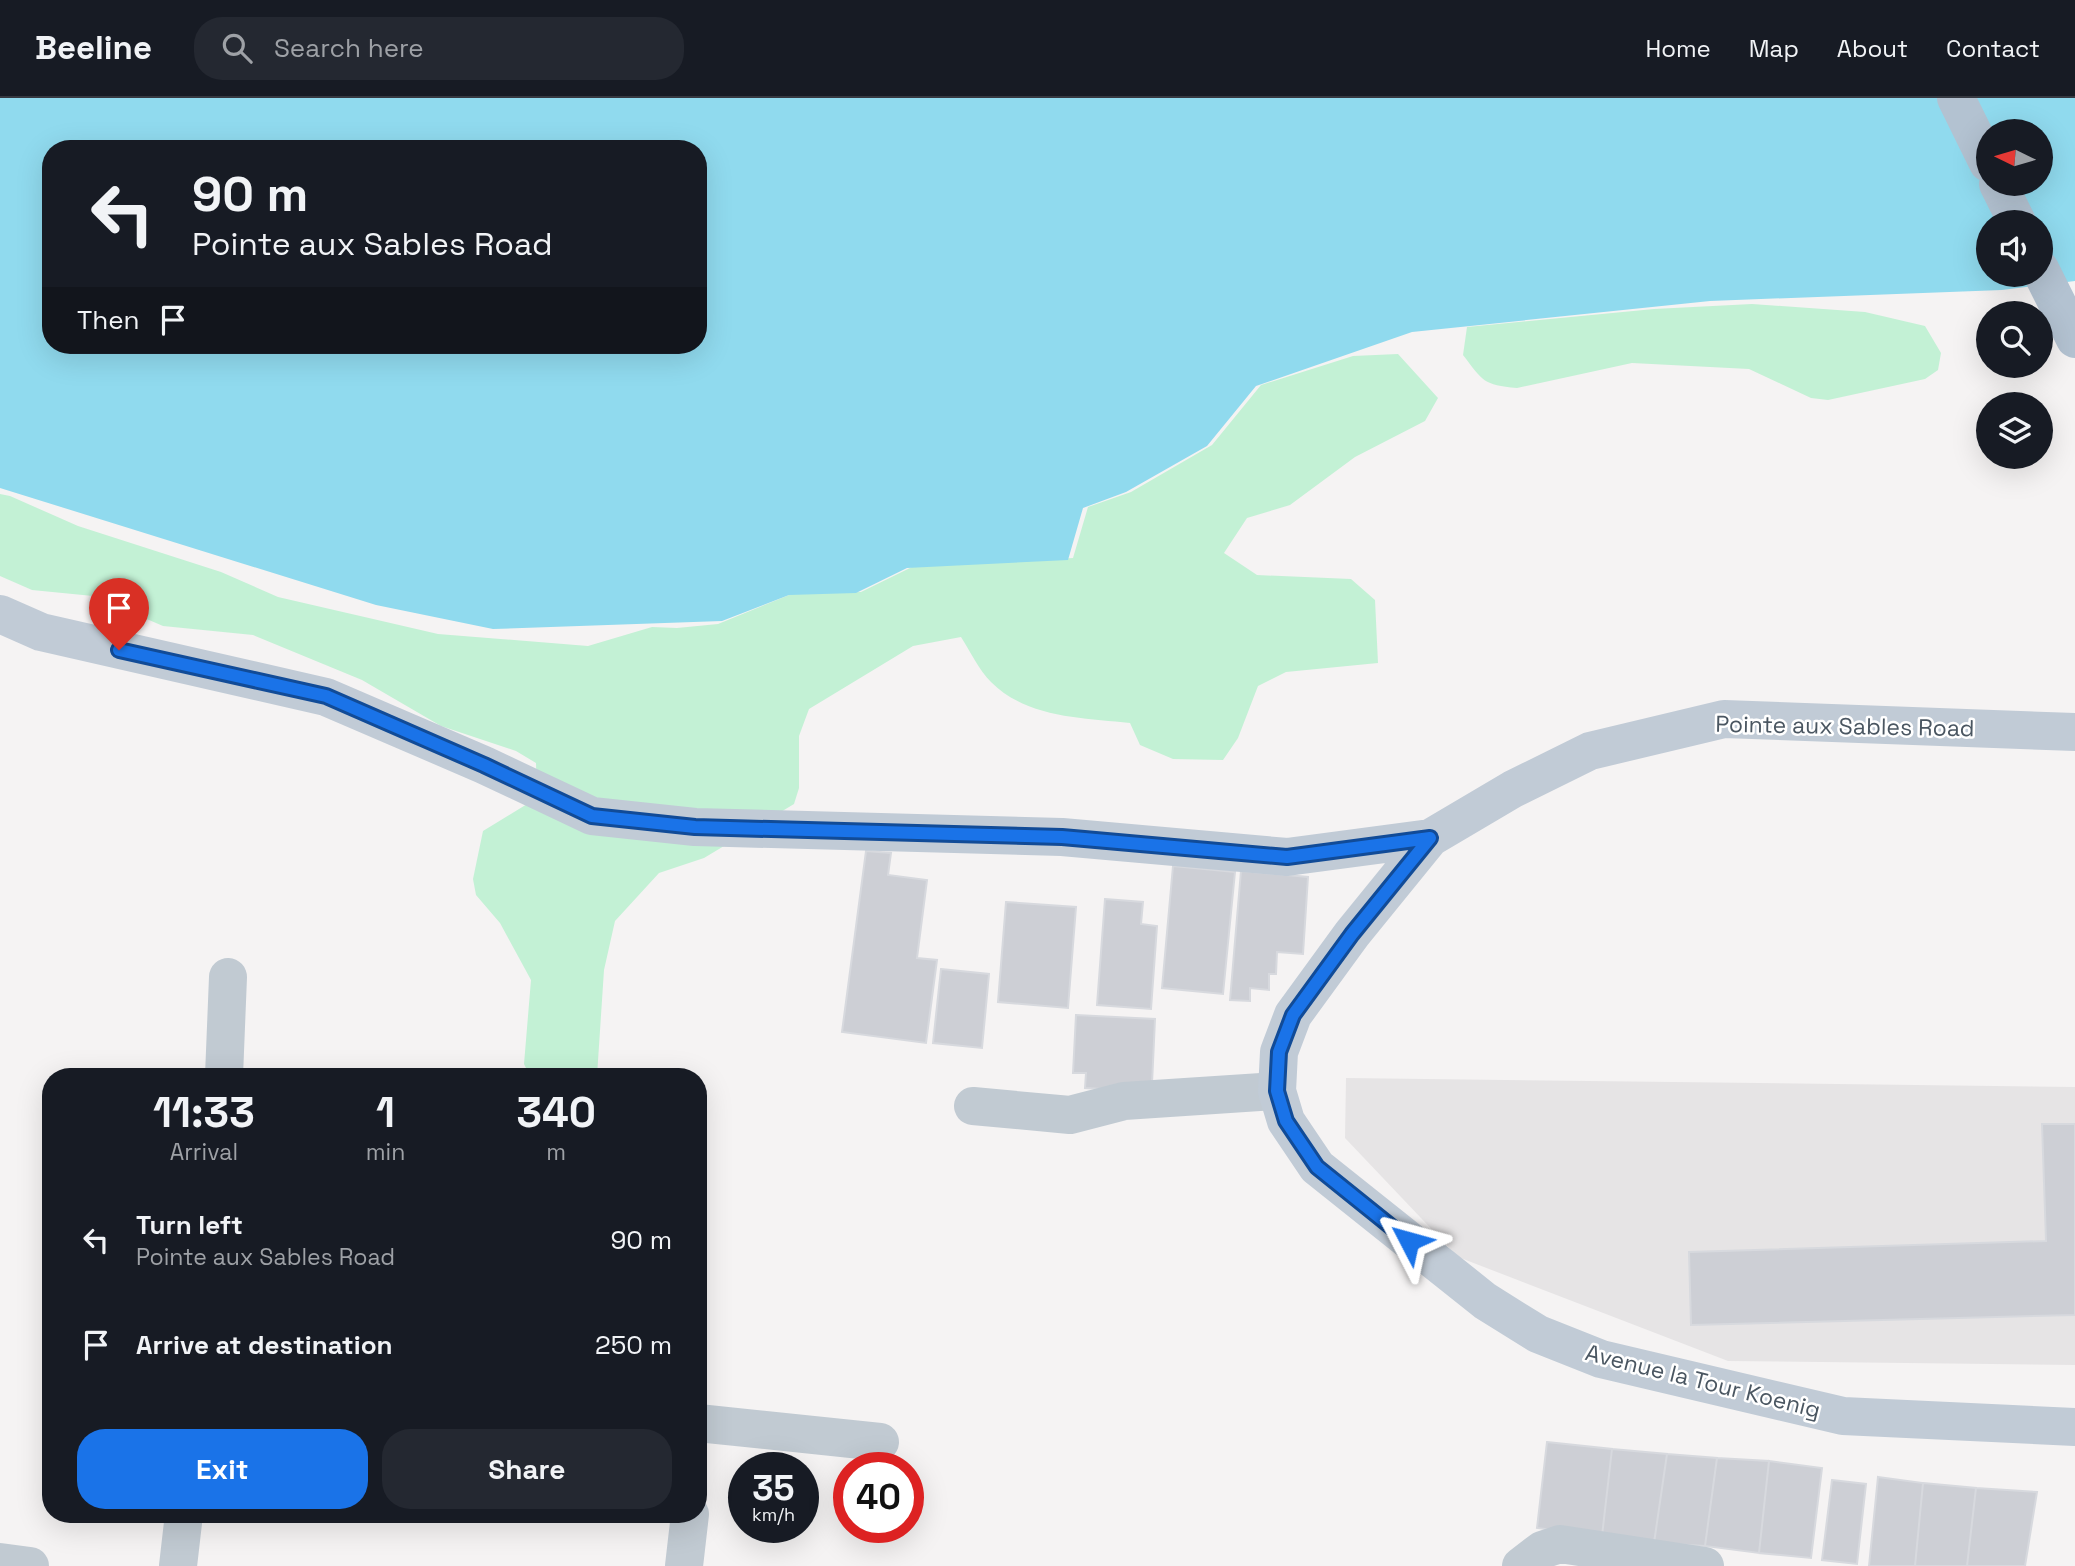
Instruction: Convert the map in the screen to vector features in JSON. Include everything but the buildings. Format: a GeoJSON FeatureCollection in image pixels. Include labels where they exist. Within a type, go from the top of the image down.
{"type":"FeatureCollection","features":[{"type":"Feature","properties":{"kind":"main road"},"geometry":{"type":"LineString","coordinates":[[1956,98],[1976,139]]}},
{"type":"Feature","properties":{"kind":"main road"},"geometry":{"type":"LineString","coordinates":[[2049,287],[2075,339]]}},
{"type":"Feature","properties":{"kind":"main road","name":"Pointe aux Sables Road"},"geometry":{"type":"LineString","coordinates":[[0,614],[41,632],[326,696],[592,816],[695,827],[1062,837],[1287,857],[1430,838],[1513,789],[1590,751],[1724,719],[2075,732]]}},
{"type":"Feature","properties":{"kind":"main road","name":"Avenue la Tour Koenig"},"geometry":{"type":"LineString","coordinates":[[1430,838],[1352,934],[1293,1015],[1279,1052],[1277,1091],[1286,1121],[1317,1167],[1485,1301],[1538,1334],[1601,1359],[1843,1416],[2075,1427]]}},
{"type":"Feature","properties":{"kind":"street"},"geometry":{"type":"LineString","coordinates":[[224,1068],[228,977]]}},
{"type":"Feature","properties":{"kind":"street"},"geometry":{"type":"LineString","coordinates":[[973,1106],[1070,1115],[1124,1101],[1277,1091]]}},
{"type":"Feature","properties":{"kind":"street"},"geometry":{"type":"LineString","coordinates":[[707,1432],[880,1441]]}},
{"type":"Feature","properties":{"kind":"street"},"geometry":{"type":"LineString","coordinates":[[178,1566],[183,1523]]}},
{"type":"Feature","properties":{"kind":"street"},"geometry":{"type":"LineString","coordinates":[[684,1566],[689,1523]]}},
{"type":"Feature","properties":{"kind":"street"},"geometry":{"type":"LineString","coordinates":[[1521,1566],[1542,1550],[1560,1544],[1705,1566]]}},
{"type":"Feature","properties":{"kind":"street"},"geometry":{"type":"LineString","coordinates":[[0,1562],[30,1566]]}},
{"type":"Feature","properties":{"kind":"shaded area"},"geometry":{"type":"Polygon","coordinates":[[[1346,1078],[2075,1087],[2075,1365],[1728,1361],[1458,1257],[1345,1138],[1346,1078]]]}},
{"type":"Feature","properties":{"kind":"green space"},"geometry":{"type":"Polygon","coordinates":[[[1752,304],[1865,312],[1925,326],[1941,353],[1938,370],[1925,379],[1828,400],[1811,398],[1749,369],[1632,363],[1517,388],[1506,387],[1485,380],[1463,355],[1467,327],[1654,309],[1752,304]]]}},
{"type":"Feature","properties":{"kind":"green space"},"geometry":{"type":"Polygon","coordinates":[[[1398,354],[1438,398],[1425,421],[1355,457],[1290,505],[1247,518],[1224,553],[1257,575],[1351,579],[1375,600],[1378,663],[1286,672],[1258,686],[1238,738],[1223,760],[1173,759],[1140,745],[1130,723],[1056,714],[1021,703],[1005,694],[987,677],[961,637],[913,646],[809,709],[799,736],[799,788],[794,804],[704,858],[659,873],[615,921],[604,970],[598,1068],[526,1068],[524,1064],[531,980],[500,923],[476,895],[473,879],[483,831],[537,798],[536,763],[516,751],[441,726],[362,680],[253,635],[163,626],[93,596],[32,590],[0,576],[0,494],[78,526],[221,572],[278,597],[438,634],[588,646],[652,627],[677,628],[718,624],[794,593],[861,592],[912,567],[1073,558],[1088,507],[1131,492],[1212,445],[1261,385],[1353,356],[1398,354]]]}},
{"type":"Feature","properties":{"kind":"water"},"geometry":{"type":"Polygon","coordinates":[[[0,98],[2075,98],[2075,281],[2053,284],[2053,210],[1976,210],[1976,287],[2026,287],[1710,301],[1412,332],[1256,386],[1207,446],[1126,492],[1083,508],[1068,560],[907,568],[856,593],[789,595],[722,621],[493,629],[376,605],[0,488],[0,98]]]}},
{"type":"Feature","properties":{"kind":"route"},"geometry":{"type":"LineString","coordinates":[[119,650],[326,696],[592,816],[695,827],[1062,837],[1287,857],[1430,838],[1352,934],[1293,1015],[1279,1052],[1277,1091],[1286,1121],[1317,1167],[1409,1241]]}}]}
